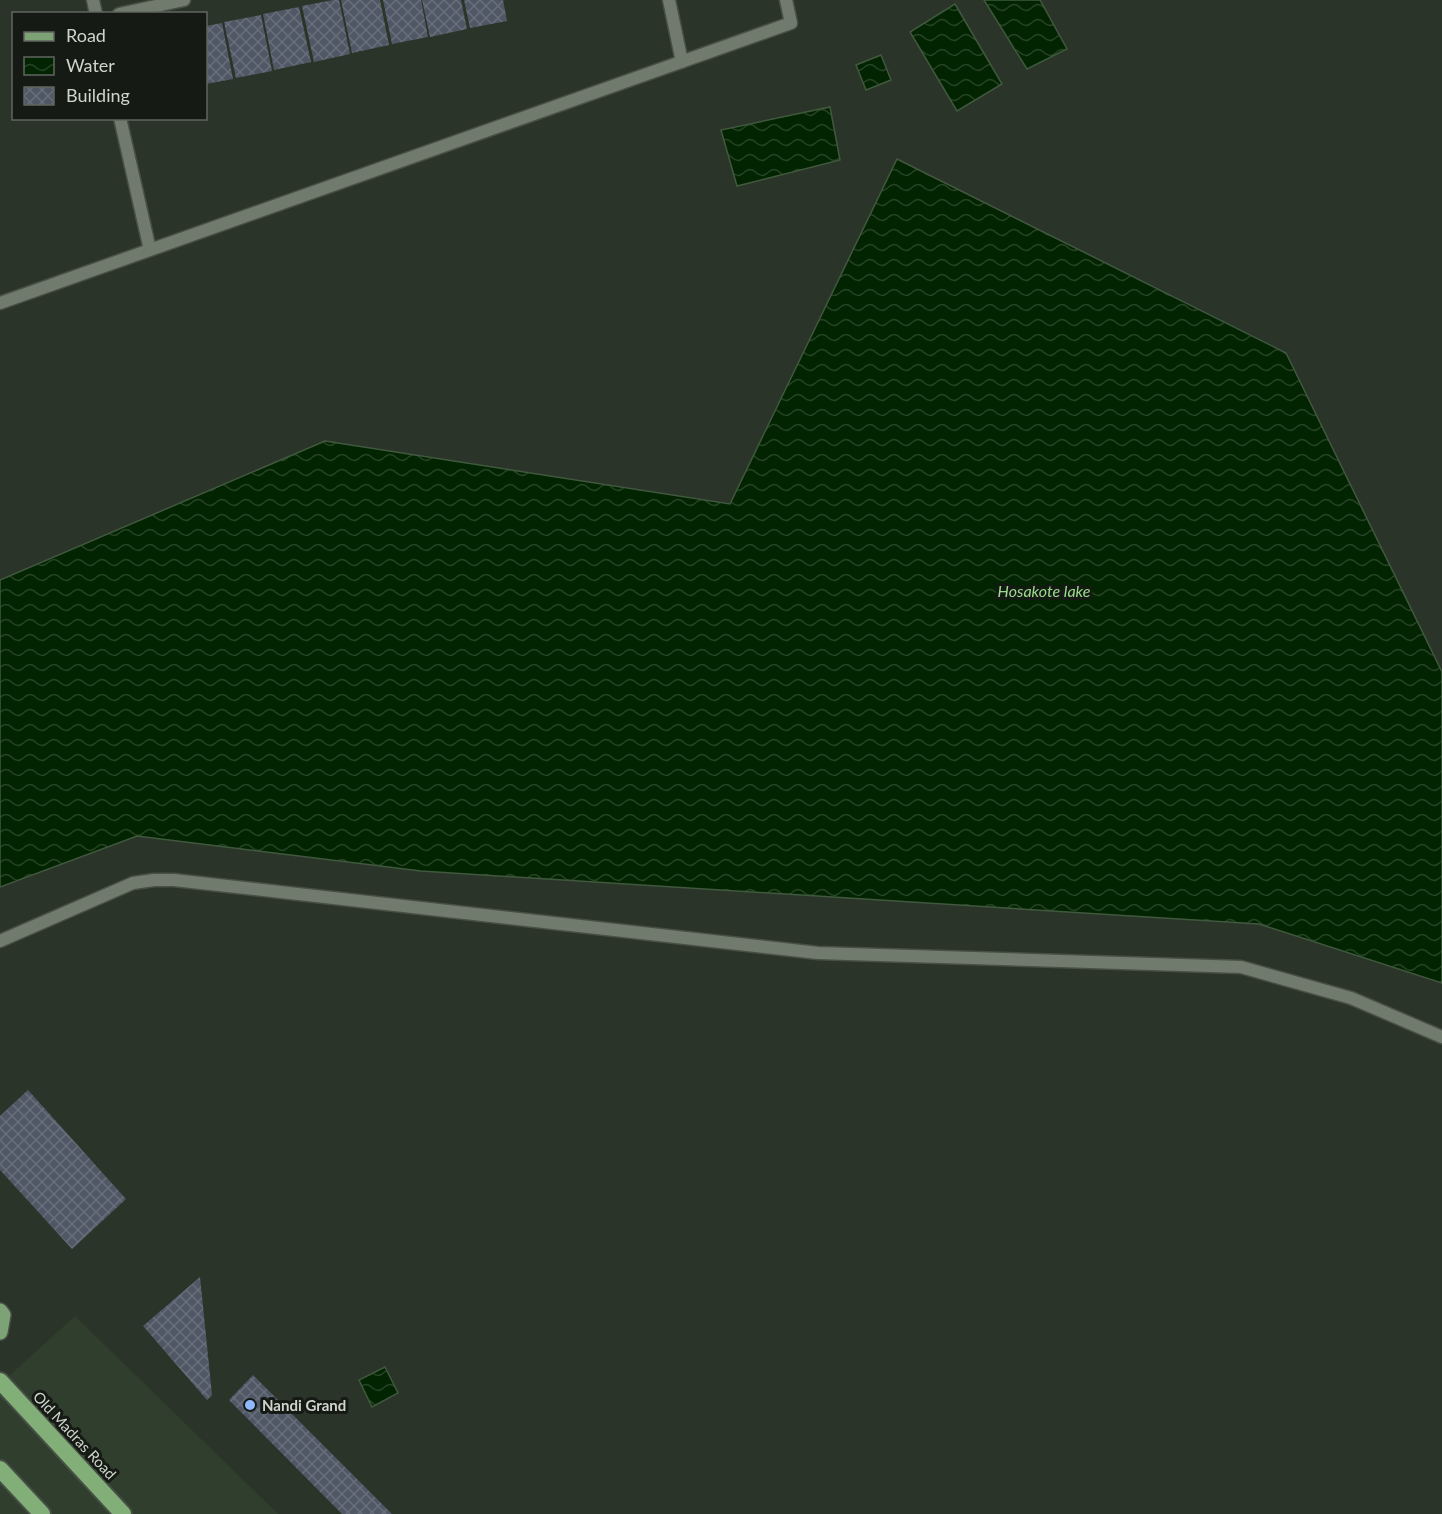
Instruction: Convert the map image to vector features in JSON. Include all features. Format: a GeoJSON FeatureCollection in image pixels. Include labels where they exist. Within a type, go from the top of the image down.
{"type":"FeatureCollection","features":[{"type":"Feature","properties":{"kind":"highway","name":"Old Madras Road"},"geometry":{"type":"LineString","coordinates":[[0,1381],[123,1514]]}},
{"type":"Feature","properties":{"kind":"highway"},"geometry":{"type":"LineString","coordinates":[[0,1469],[42,1514]]}},
{"type":"Feature","properties":{"kind":"main road"},"geometry":{"type":"LineString","coordinates":[[0,1311],[3,1315],[0,1332]]}},
{"type":"Feature","properties":{"kind":"street"},"geometry":{"type":"LineString","coordinates":[[128,12],[184,0]]}},
{"type":"Feature","properties":{"kind":"street"},"geometry":{"type":"LineString","coordinates":[[669,0],[682,62]]}},
{"type":"Feature","properties":{"kind":"street"},"geometry":{"type":"LineString","coordinates":[[0,303],[791,23],[786,0]]}},
{"type":"Feature","properties":{"kind":"street"},"geometry":{"type":"LineString","coordinates":[[120,120],[150,250]]}},
{"type":"Feature","properties":{"kind":"street"},"geometry":{"type":"LineString","coordinates":[[0,940],[133,883],[174,880],[818,953],[1241,967],[1351,998],[1442,1037]]}},
{"type":"Feature","properties":{"kind":"shaded area"},"geometry":{"type":"Polygon","coordinates":[[[75,1316],[278,1514],[0,1514],[0,1384],[75,1316]]]}},
{"type":"Feature","properties":{"kind":"water"},"geometry":{"type":"Polygon","coordinates":[[[984,0],[1040,0],[1067,49],[1027,69],[984,0]]]}},
{"type":"Feature","properties":{"kind":"water"},"geometry":{"type":"Polygon","coordinates":[[[955,4],[1002,84],[957,111],[910,32],[955,4]]]}},
{"type":"Feature","properties":{"kind":"water"},"geometry":{"type":"Polygon","coordinates":[[[881,55],[891,80],[866,90],[856,65],[881,55]]]}},
{"type":"Feature","properties":{"kind":"water"},"geometry":{"type":"Polygon","coordinates":[[[830,107],[840,160],[737,186],[721,130],[830,107]]]}},
{"type":"Feature","properties":{"kind":"water","name":"Hosakote lake"},"geometry":{"type":"Polygon","coordinates":[[[897,159],[1286,353],[1442,672],[1442,983],[1259,924],[421,871],[137,836],[0,887],[0,580],[325,441],[730,504],[897,159]]]}},
{"type":"Feature","properties":{"kind":"water"},"geometry":{"type":"Polygon","coordinates":[[[385,1367],[398,1393],[372,1407],[359,1380],[385,1367]]]}},
{"type":"Feature","properties":{"kind":"building"},"geometry":{"type":"Polygon","coordinates":[[[339,0],[350,54],[314,62],[302,6],[339,0]]]}},
{"type":"Feature","properties":{"kind":"building"},"geometry":{"type":"Polygon","coordinates":[[[341,0],[380,0],[389,45],[352,53],[341,0]]]}},
{"type":"Feature","properties":{"kind":"building"},"geometry":{"type":"Polygon","coordinates":[[[383,0],[421,0],[428,37],[392,44],[383,0]]]}},
{"type":"Feature","properties":{"kind":"building"},"geometry":{"type":"Polygon","coordinates":[[[422,0],[461,0],[467,29],[430,37],[422,0]]]}},
{"type":"Feature","properties":{"kind":"building"},"geometry":{"type":"Polygon","coordinates":[[[464,0],[503,0],[507,21],[470,28],[464,0]]]}},
{"type":"Feature","properties":{"kind":"building"},"geometry":{"type":"Polygon","coordinates":[[[299,7],[311,62],[274,70],[263,14],[299,7]]]}},
{"type":"Feature","properties":{"kind":"building"},"geometry":{"type":"Polygon","coordinates":[[[261,15],[272,71],[236,78],[224,22],[261,15]]]}},
{"type":"Feature","properties":{"kind":"building"},"geometry":{"type":"Polygon","coordinates":[[[222,23],[233,79],[207,84],[207,26],[222,23]]]}},
{"type":"Feature","properties":{"kind":"building"},"geometry":{"type":"Polygon","coordinates":[[[28,1090],[126,1199],[72,1249],[0,1170],[0,1116],[28,1090]]]}},
{"type":"Feature","properties":{"kind":"building"},"geometry":{"type":"Polygon","coordinates":[[[200,1277],[212,1395],[207,1400],[143,1326],[200,1277]]]}},
{"type":"Feature","properties":{"kind":"building"},"geometry":{"type":"Polygon","coordinates":[[[253,1375],[392,1514],[342,1514],[229,1400],[253,1375]]]}},
{"type":"Feature","properties":{"kind":"place","name":"Nandi Grand"},"geometry":{"type":"Point","coordinates":[250,1405]}}]}
